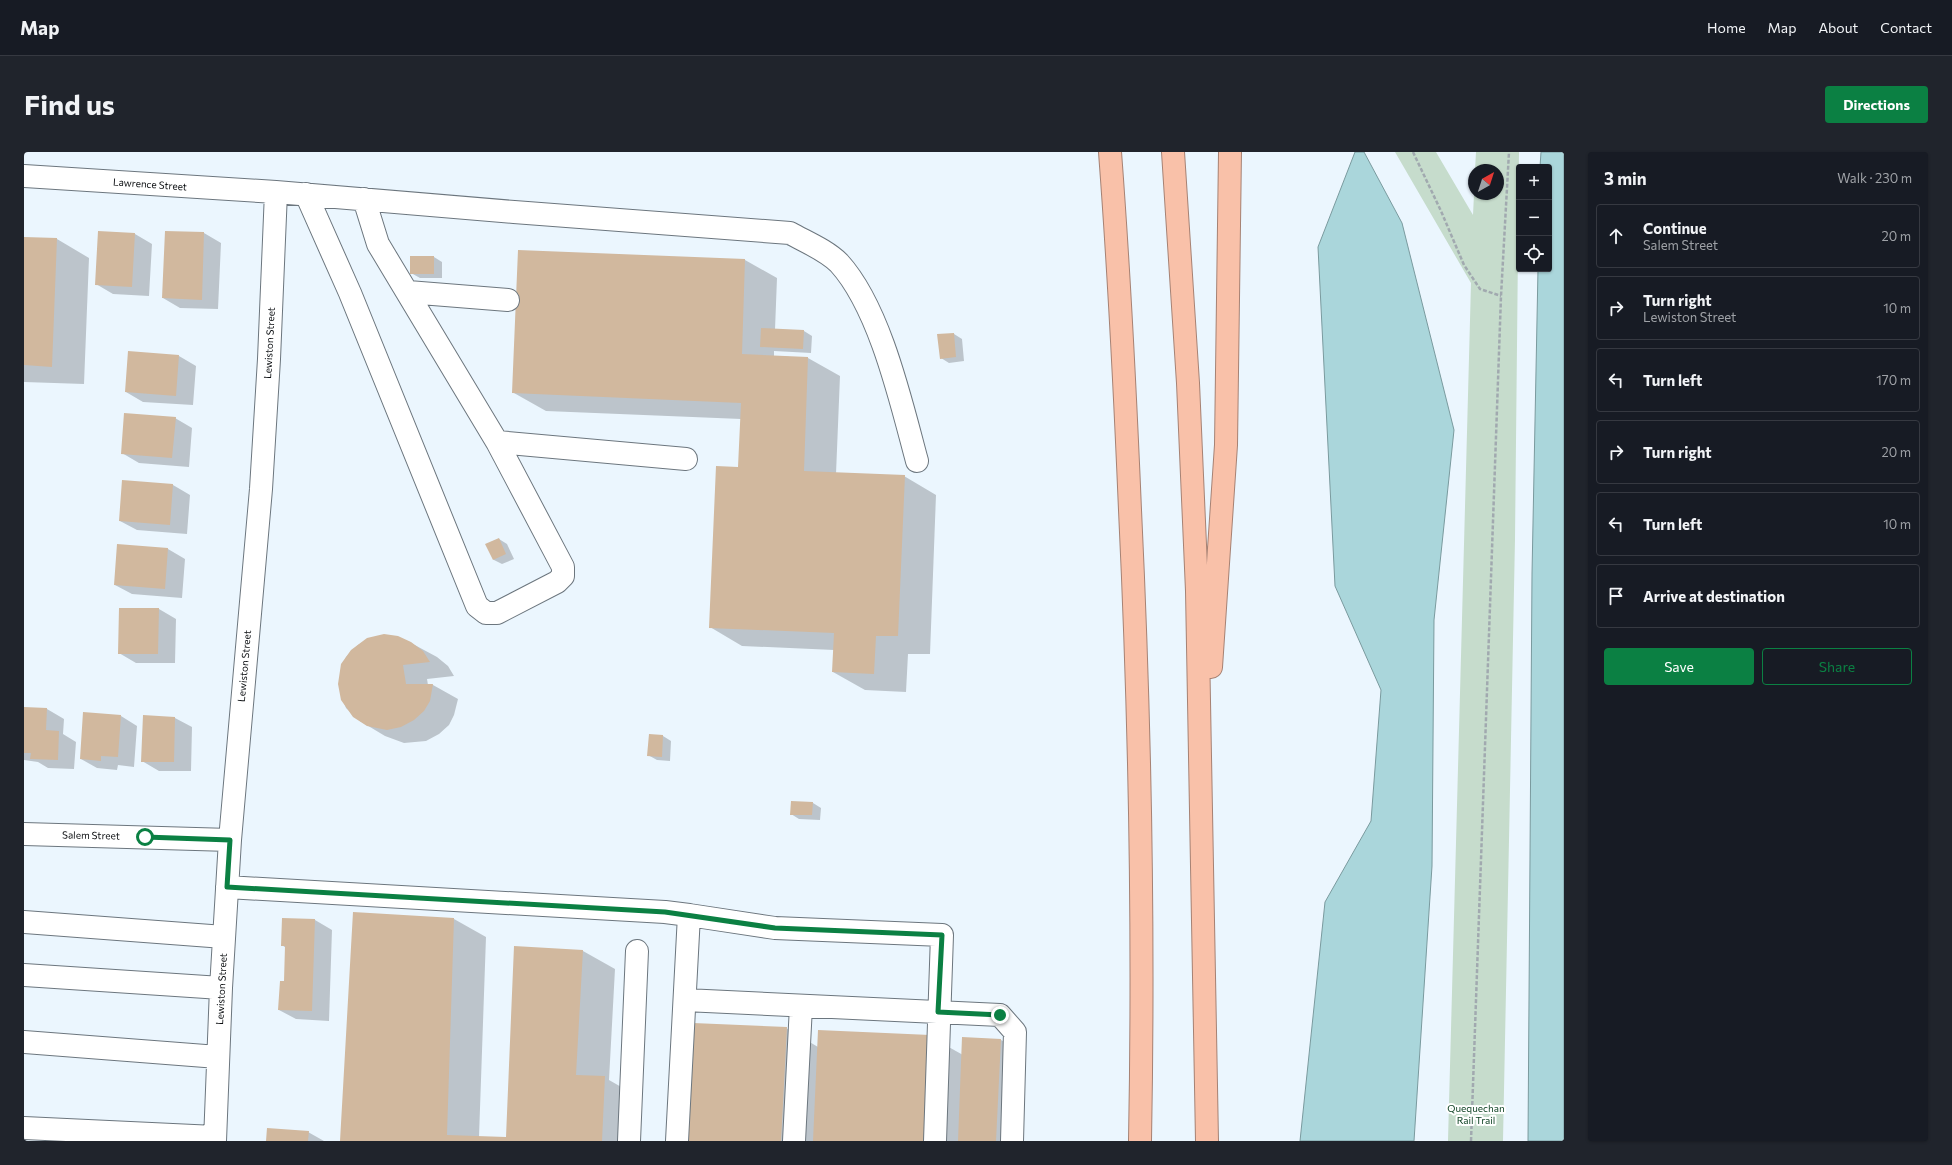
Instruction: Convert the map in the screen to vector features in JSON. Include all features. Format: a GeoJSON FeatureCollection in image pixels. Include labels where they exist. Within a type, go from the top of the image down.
{"type":"FeatureCollection","features":[{"type":"Feature","properties":{"kind":"highway"},"geometry":{"type":"LineString","coordinates":[[1110,152],[1124,366],[1137,694],[1142,888],[1140,1141]]}},
{"type":"Feature","properties":{"kind":"highway"},"geometry":{"type":"LineString","coordinates":[[1173,152],[1189,399],[1197,591],[1207,1141]]}},
{"type":"Feature","properties":{"kind":"highway"},"geometry":{"type":"LineString","coordinates":[[1202,800],[1226,445],[1230,152]]}},
{"type":"Feature","properties":{"kind":"street","name":"Lawrence Street"},"geometry":{"type":"LineString","coordinates":[[24,176],[306,194],[790,233],[823,251],[838,262],[849,275],[859,291],[887,356],[917,460]]}},
{"type":"Feature","properties":{"kind":"street","name":"Lewiston Street"},"geometry":{"type":"LineString","coordinates":[[215,1139],[221,988],[230,840],[261,489],[269,359],[276,192]]}},
{"type":"Feature","properties":{"kind":"street"},"geometry":{"type":"LineString","coordinates":[[306,194],[350,293],[478,606],[486,613],[497,613],[557,582],[563,576],[563,567],[497,442],[378,244],[364,199]]}},
{"type":"Feature","properties":{"kind":"street"},"geometry":{"type":"LineString","coordinates":[[408,292],[508,300]]}},
{"type":"Feature","properties":{"kind":"street"},"geometry":{"type":"LineString","coordinates":[[497,442],[686,459]]}},
{"type":"Feature","properties":{"kind":"street","name":"Salem Street"},"geometry":{"type":"LineString","coordinates":[[24,834],[230,840]]}},
{"type":"Feature","properties":{"kind":"street"},"geometry":{"type":"LineString","coordinates":[[227,887],[658,912],[689,915],[775,928],[942,935],[934,1141]]}},
{"type":"Feature","properties":{"kind":"street"},"geometry":{"type":"LineString","coordinates":[[677,1141],[689,915]]}},
{"type":"Feature","properties":{"kind":"street"},"geometry":{"type":"LineString","coordinates":[[24,922],[224,937]]}},
{"type":"Feature","properties":{"kind":"street"},"geometry":{"type":"LineString","coordinates":[[629,1141],[637,951]]}},
{"type":"Feature","properties":{"kind":"street"},"geometry":{"type":"LineString","coordinates":[[24,975],[221,988]]}},
{"type":"Feature","properties":{"kind":"street"},"geometry":{"type":"LineString","coordinates":[[685,1000],[1000,1015],[1015,1032],[1012,1141]]}},
{"type":"Feature","properties":{"kind":"street"},"geometry":{"type":"LineString","coordinates":[[794,1141],[801,1006]]}},
{"type":"Feature","properties":{"kind":"street"},"geometry":{"type":"LineString","coordinates":[[24,1042],[218,1057]]}},
{"type":"Feature","properties":{"kind":"street"},"geometry":{"type":"LineString","coordinates":[[24,1128],[215,1139]]}},
{"type":"Feature","properties":{"kind":"path"},"geometry":{"type":"LineString","coordinates":[[1413,152],[1441,211],[1464,265],[1480,289],[1501,296]]}},
{"type":"Feature","properties":{"kind":"path"},"geometry":{"type":"LineString","coordinates":[[1471,1141],[1501,296],[1509,152]]}},
{"type":"Feature","properties":{"kind":"green space","name":"Quequechan Rail Trail"},"geometry":{"type":"Polygon","coordinates":[[[1395,152],[1436,152],[1473,215],[1474,200],[1504,200],[1504,164],[1475,164],[1476,152],[1519,152],[1519,164],[1516,164],[1516,272],[1518,272],[1515,539],[1503,1141],[1448,1141],[1471,283],[1395,152]]]}},
{"type":"Feature","properties":{"kind":"water"},"geometry":{"type":"Polygon","coordinates":[[[1355,152],[1364,152],[1402,223],[1454,430],[1434,620],[1432,866],[1414,1141],[1300,1141],[1325,902],[1371,821],[1381,690],[1335,586],[1318,247],[1355,152]]]}},
{"type":"Feature","properties":{"kind":"water"},"geometry":{"type":"Polygon","coordinates":[[[1541,152],[1564,152],[1564,1141],[1528,1141],[1532,574],[1538,272],[1552,272],[1552,164],[1540,164],[1541,152]]]}},
{"type":"Feature","properties":{"kind":"building"},"geometry":{"type":"Polygon","coordinates":[[[98,231],[135,233],[132,287],[95,285],[98,231]]]}},
{"type":"Feature","properties":{"kind":"building"},"geometry":{"type":"Polygon","coordinates":[[[165,231],[204,232],[202,300],[162,298],[165,231]]]}},
{"type":"Feature","properties":{"kind":"building"},"geometry":{"type":"Polygon","coordinates":[[[24,237],[57,238],[52,367],[24,365],[24,237]]]}},
{"type":"Feature","properties":{"kind":"building"},"geometry":{"type":"Polygon","coordinates":[[[518,250],[745,259],[742,354],[808,357],[804,471],[905,475],[898,636],[876,636],[874,674],[832,672],[834,633],[709,628],[716,466],[738,467],[741,403],[512,393],[518,250]]]}},
{"type":"Feature","properties":{"kind":"building"},"geometry":{"type":"Polygon","coordinates":[[[410,256],[434,256],[434,274],[410,274],[410,256]]]}},
{"type":"Feature","properties":{"kind":"building"},"geometry":{"type":"Polygon","coordinates":[[[761,328],[804,330],[803,349],[760,347],[761,328]]]}},
{"type":"Feature","properties":{"kind":"building"},"geometry":{"type":"Polygon","coordinates":[[[954,333],[956,357],[940,359],[937,334],[954,333]]]}},
{"type":"Feature","properties":{"kind":"building"},"geometry":{"type":"Polygon","coordinates":[[[128,351],[179,355],[176,396],[125,392],[128,351]]]}},
{"type":"Feature","properties":{"kind":"building"},"geometry":{"type":"Polygon","coordinates":[[[124,413],[176,417],[172,458],[121,454],[124,413]]]}},
{"type":"Feature","properties":{"kind":"building"},"geometry":{"type":"Polygon","coordinates":[[[122,480],[173,484],[170,525],[119,521],[122,480]]]}},
{"type":"Feature","properties":{"kind":"building"},"geometry":{"type":"Polygon","coordinates":[[[499,538],[506,554],[493,560],[485,544],[499,538]]]}},
{"type":"Feature","properties":{"kind":"building"},"geometry":{"type":"Polygon","coordinates":[[[117,544],[168,548],[165,589],[114,585],[117,544]]]}},
{"type":"Feature","properties":{"kind":"building"},"geometry":{"type":"Polygon","coordinates":[[[119,608],[159,608],[158,654],[118,654],[119,608]]]}},
{"type":"Feature","properties":{"kind":"building"},"geometry":{"type":"Polygon","coordinates":[[[384,634],[398,636],[411,642],[423,651],[430,662],[403,665],[406,684],[433,684],[430,701],[424,711],[414,720],[401,727],[387,730],[367,726],[353,717],[341,700],[338,684],[341,664],[351,650],[367,638],[384,634]]]}},
{"type":"Feature","properties":{"kind":"building"},"geometry":{"type":"Polygon","coordinates":[[[24,707],[47,708],[46,730],[59,731],[58,760],[30,759],[31,753],[24,753],[24,707]]]}},
{"type":"Feature","properties":{"kind":"building"},"geometry":{"type":"Polygon","coordinates":[[[83,712],[121,715],[118,757],[101,756],[101,761],[80,759],[83,712]]]}},
{"type":"Feature","properties":{"kind":"building"},"geometry":{"type":"Polygon","coordinates":[[[143,715],[175,717],[174,762],[141,762],[143,715]]]}},
{"type":"Feature","properties":{"kind":"building"},"geometry":{"type":"Polygon","coordinates":[[[649,734],[663,735],[662,757],[647,756],[649,734]]]}},
{"type":"Feature","properties":{"kind":"building"},"geometry":{"type":"Polygon","coordinates":[[[791,801],[813,802],[812,815],[790,815],[791,801]]]}},
{"type":"Feature","properties":{"kind":"building"},"geometry":{"type":"Polygon","coordinates":[[[353,912],[454,918],[447,1135],[506,1137],[514,946],[583,950],[576,1075],[605,1076],[602,1141],[340,1141],[353,912]]]}},
{"type":"Feature","properties":{"kind":"building"},"geometry":{"type":"Polygon","coordinates":[[[282,918],[315,919],[312,1011],[278,1010],[280,981],[284,981],[285,946],[281,946],[282,918]]]}},
{"type":"Feature","properties":{"kind":"building"},"geometry":{"type":"Polygon","coordinates":[[[693,1023],[787,1027],[781,1141],[687,1141],[693,1023]]]}},
{"type":"Feature","properties":{"kind":"building"},"geometry":{"type":"Polygon","coordinates":[[[818,1030],[930,1035],[925,1141],[813,1141],[818,1030]]]}},
{"type":"Feature","properties":{"kind":"building"},"geometry":{"type":"Polygon","coordinates":[[[962,1037],[1001,1039],[996,1141],[958,1141],[962,1037]]]}},
{"type":"Feature","properties":{"kind":"building"},"geometry":{"type":"Polygon","coordinates":[[[267,1128],[309,1131],[308,1141],[266,1141],[267,1128]]]}},
{"type":"Feature","properties":{"kind":"route"},"geometry":{"type":"LineString","coordinates":[[145,837],[230,840],[227,887],[665,912],[775,928],[942,935],[938,1012],[1000,1015]]}}]}
